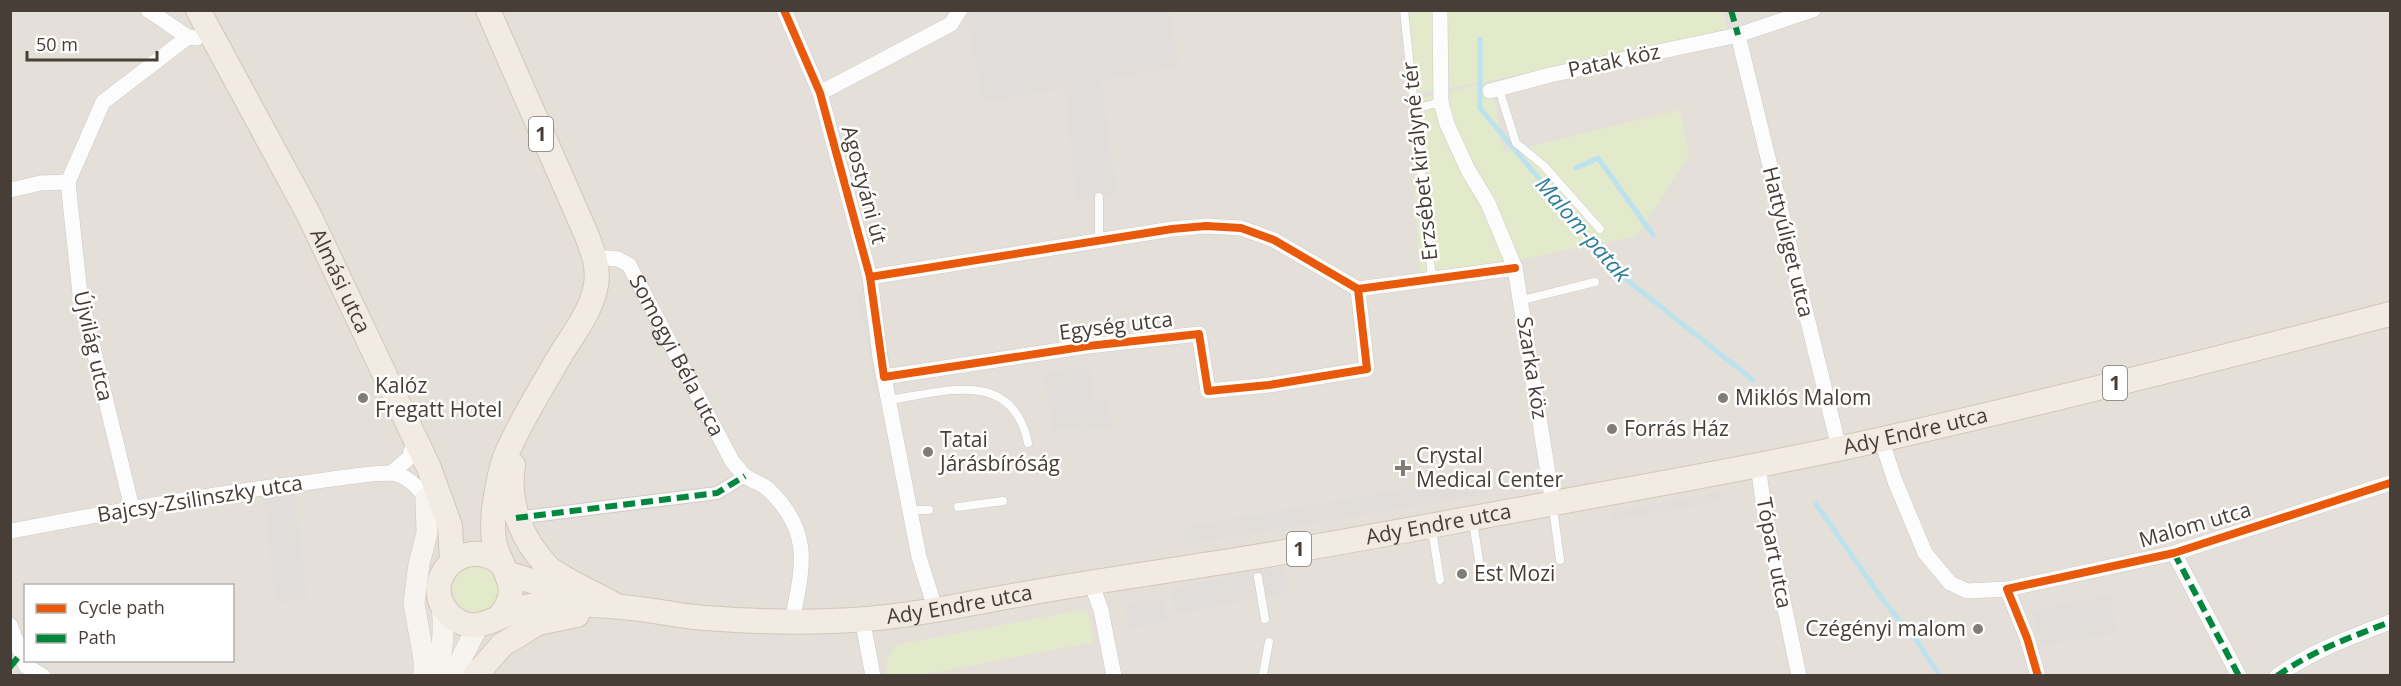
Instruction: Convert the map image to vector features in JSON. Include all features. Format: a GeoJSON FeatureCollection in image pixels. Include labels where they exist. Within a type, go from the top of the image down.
{"type":"FeatureCollection","features":[{"type":"Feature","properties":{"kind":"main road","name":"Almási utca"},"geometry":{"type":"LineString","coordinates":[[198,10],[309,215],[429,468],[450,526],[452,561]]}},
{"type":"Feature","properties":{"kind":"main road","name":"Somogyi Béla utca"},"geometry":{"type":"LineString","coordinates":[[488,10],[595,257],[597,283],[593,297],[525,418]]}},
{"type":"Feature","properties":{"kind":"main road","name":"Ady Endre utca"},"geometry":{"type":"LineString","coordinates":[[617,606],[702,618],[836,622],[936,611],[1091,582],[1279,553],[1758,465],[1881,439],[2391,314]]}},
{"type":"Feature","properties":{"kind":"main road"},"geometry":{"type":"LineString","coordinates":[[401,409],[426,498],[428,533],[419,564],[414,603],[424,660],[424,675]]}},
{"type":"Feature","properties":{"kind":"main road","name":"1"},"geometry":{"type":"LineString","coordinates":[[525,418],[511,480],[516,518],[526,541],[548,568],[617,606]]}},
{"type":"Feature","properties":{"kind":"main road","name":"1"},"geometry":{"type":"LineString","coordinates":[[500,616],[510,599],[512,590],[493,536],[496,496],[506,456],[525,418]]}},
{"type":"Feature","properties":{"kind":"main road","name":"1"},"geometry":{"type":"LineString","coordinates":[[452,561],[461,555],[472,553],[493,557],[505,569],[617,606]]}},
{"type":"Feature","properties":{"kind":"main road"},"geometry":{"type":"LineString","coordinates":[[438,675],[444,627],[440,580],[444,570],[452,561]]}},
{"type":"Feature","properties":{"kind":"main road"},"geometry":{"type":"LineString","coordinates":[[441,603],[455,619],[478,626],[463,655],[456,675]]}},
{"type":"Feature","properties":{"kind":"main road","name":"1"},"geometry":{"type":"LineString","coordinates":[[478,626],[513,609],[536,605],[617,606]]}},
{"type":"Feature","properties":{"kind":"main road"},"geometry":{"type":"LineString","coordinates":[[475,675],[502,645],[538,623],[617,606]]}},
{"type":"Feature","properties":{"kind":"street"},"geometry":{"type":"LineString","coordinates":[[148,10],[188,37],[215,42]]}},
{"type":"Feature","properties":{"kind":"street","name":"Agostyáni út"},"geometry":{"type":"LineString","coordinates":[[784,10],[820,93],[870,277],[884,377],[919,557],[936,611]]}},
{"type":"Feature","properties":{"kind":"street"},"geometry":{"type":"LineString","coordinates":[[820,93],[951,24],[960,10]]}},
{"type":"Feature","properties":{"kind":"street","name":"Erzsébet királyné tér"},"geometry":{"type":"LineString","coordinates":[[1432,278],[1515,268],[1488,203],[1468,170],[1447,124],[1441,102],[1440,10]]}},
{"type":"Feature","properties":{"kind":"street","name":"Patak köz"},"geometry":{"type":"LineString","coordinates":[[1495,90],[1550,75],[1738,35],[1813,10]]}},
{"type":"Feature","properties":{"kind":"street","name":"Hattyúliget utca"},"geometry":{"type":"LineString","coordinates":[[1738,35],[1839,448]]}},
{"type":"Feature","properties":{"kind":"street","name":"Újvilág utca"},"geometry":{"type":"LineString","coordinates":[[132,508],[80,294],[68,182],[103,102],[188,37]]}},
{"type":"Feature","properties":{"kind":"street"},"geometry":{"type":"LineString","coordinates":[[10,190],[41,183],[68,182]]}},
{"type":"Feature","properties":{"kind":"street"},"geometry":{"type":"LineString","coordinates":[[870,277],[1100,240],[1206,226],[1240,228],[1274,240],[1358,289],[1432,278]]}},
{"type":"Feature","properties":{"kind":"street","name":"Somogyi Béla utca"},"geometry":{"type":"LineString","coordinates":[[595,257],[618,259],[629,265],[732,461],[745,476]]}},
{"type":"Feature","properties":{"kind":"street","name":"Szarka köz"},"geometry":{"type":"LineString","coordinates":[[1515,268],[1522,300],[1553,504]]}},
{"type":"Feature","properties":{"kind":"street","name":"Egység utca"},"geometry":{"type":"LineString","coordinates":[[884,377],[1088,346],[1199,334],[1208,391],[1269,385],[1367,369],[1358,289]]}},
{"type":"Feature","properties":{"kind":"street","name":"Malom utca"},"geometry":{"type":"LineString","coordinates":[[1881,439],[1895,481],[1931,563],[1950,583],[1967,591],[2007,589],[2174,553],[2391,483]]}},
{"type":"Feature","properties":{"kind":"street"},"geometry":{"type":"LineString","coordinates":[[391,473],[409,458],[412,449]]}},
{"type":"Feature","properties":{"kind":"street","name":"Tópart utca"},"geometry":{"type":"LineString","coordinates":[[1758,465],[1764,509],[1799,675]]}},
{"type":"Feature","properties":{"kind":"street"},"geometry":{"type":"LineString","coordinates":[[391,473],[410,482],[426,498]]}},
{"type":"Feature","properties":{"kind":"street","name":"Bajcsy-Zsilinszky utca"},"geometry":{"type":"LineString","coordinates":[[10,531],[132,508],[278,486],[391,473]]}},
{"type":"Feature","properties":{"kind":"street"},"geometry":{"type":"LineString","coordinates":[[516,518],[717,493],[745,476],[764,486],[779,500],[795,523],[803,555],[792,621]]}},
{"type":"Feature","properties":{"kind":"street"},"geometry":{"type":"LineString","coordinates":[[2174,553],[2239,675]]}},
{"type":"Feature","properties":{"kind":"street"},"geometry":{"type":"LineString","coordinates":[[1091,582],[1101,610],[1114,675]]}},
{"type":"Feature","properties":{"kind":"street"},"geometry":{"type":"LineString","coordinates":[[2007,589],[2027,638],[2038,675]]}},
{"type":"Feature","properties":{"kind":"street"},"geometry":{"type":"LineString","coordinates":[[862,618],[873,675]]}},
{"type":"Feature","properties":{"kind":"street"},"geometry":{"type":"LineString","coordinates":[[2277,675],[2332,644],[2391,622]]}},
{"type":"Feature","properties":{"kind":"street"},"geometry":{"type":"LineString","coordinates":[[10,625],[24,661]]}},
{"type":"Feature","properties":{"kind":"street"},"geometry":{"type":"LineString","coordinates":[[24,662],[26,666],[43,675]]}},
{"type":"Feature","properties":{"kind":"lane","name":"Erzsébet királyné tér"},"geometry":{"type":"LineString","coordinates":[[1404,10],[1432,278]]}},
{"type":"Feature","properties":{"kind":"lane"},"geometry":{"type":"LineString","coordinates":[[1495,90],[1516,143],[1543,165],[1600,229]]}},
{"type":"Feature","properties":{"kind":"lane"},"geometry":{"type":"LineString","coordinates":[[1414,109],[1441,102]]}},
{"type":"Feature","properties":{"kind":"lane"},"geometry":{"type":"LineString","coordinates":[[1099,197],[1100,240]]}},
{"type":"Feature","properties":{"kind":"lane"},"geometry":{"type":"LineString","coordinates":[[1522,300],[1595,282]]}},
{"type":"Feature","properties":{"kind":"lane"},"geometry":{"type":"LineString","coordinates":[[889,400],[967,388],[994,394],[1013,408],[1024,424],[1028,443]]}},
{"type":"Feature","properties":{"kind":"lane"},"geometry":{"type":"LineString","coordinates":[[958,507],[1004,501]]}},
{"type":"Feature","properties":{"kind":"lane"},"geometry":{"type":"LineString","coordinates":[[1553,504],[1560,560]]}},
{"type":"Feature","properties":{"kind":"lane"},"geometry":{"type":"LineString","coordinates":[[911,510],[929,510]]}},
{"type":"Feature","properties":{"kind":"lane"},"geometry":{"type":"LineString","coordinates":[[1473,518],[1481,573]]}},
{"type":"Feature","properties":{"kind":"lane"},"geometry":{"type":"LineString","coordinates":[[1431,525],[1440,580]]}},
{"type":"Feature","properties":{"kind":"lane"},"geometry":{"type":"LineString","coordinates":[[1258,577],[1265,619]]}},
{"type":"Feature","properties":{"kind":"lane"},"geometry":{"type":"LineString","coordinates":[[1263,674],[1269,642]]}},
{"type":"Feature","properties":{"kind":"shaded area"},"geometry":{"type":"Polygon","coordinates":[[[985,10],[1169,11],[1179,66],[1101,81],[1117,195],[1076,201],[1065,88],[983,103],[966,14],[985,10]]]}},
{"type":"Feature","properties":{"kind":"shaded area"},"geometry":{"type":"Polygon","coordinates":[[[10,11],[1405,11],[1407,96],[1728,34],[1722,11],[2390,11],[2390,675],[11,675],[10,11]]]}},
{"type":"Feature","properties":{"kind":"shaded area"},"geometry":{"type":"Polygon","coordinates":[[[862,294],[881,395],[877,396],[857,295],[862,294]]]}},
{"type":"Feature","properties":{"kind":"shaded area"},"geometry":{"type":"Polygon","coordinates":[[[1089,367],[1094,402],[1109,400],[1112,427],[1079,432],[1077,427],[1053,431],[1044,373],[1089,367]]]}},
{"type":"Feature","properties":{"kind":"shaded area"},"geometry":{"type":"Polygon","coordinates":[[[1481,476],[1487,494],[1186,544],[1184,527],[1481,476]]]}},
{"type":"Feature","properties":{"kind":"shaded area"},"geometry":{"type":"Polygon","coordinates":[[[293,488],[307,599],[276,603],[263,492],[293,488]]]}},
{"type":"Feature","properties":{"kind":"shaded area"},"geometry":{"type":"Polygon","coordinates":[[[1723,492],[1724,500],[1611,521],[1610,513],[1723,492]]]}},
{"type":"Feature","properties":{"kind":"shaded area"},"geometry":{"type":"Polygon","coordinates":[[[1284,566],[1289,592],[1176,614],[1172,588],[1284,566]]]}},
{"type":"Feature","properties":{"kind":"shaded area"},"geometry":{"type":"Polygon","coordinates":[[[2109,595],[2116,633],[2042,645],[2031,611],[2109,595]]]}},
{"type":"Feature","properties":{"kind":"shaded area"},"geometry":{"type":"Polygon","coordinates":[[[1164,597],[1168,621],[1130,628],[1125,604],[1164,597]]]}},
{"type":"Feature","properties":{"kind":"green space"},"geometry":{"type":"Polygon","coordinates":[[[1405,11],[1722,11],[1728,35],[1407,96],[1405,11]]]}},
{"type":"Feature","properties":{"kind":"green space"},"geometry":{"type":"Polygon","coordinates":[[[1491,82],[1504,153],[1680,110],[1689,155],[1637,236],[1506,262],[1420,274],[1409,101],[1491,82]]]}},
{"type":"Feature","properties":{"kind":"green space"},"geometry":{"type":"Polygon","coordinates":[[[476,566],[492,573],[499,589],[492,605],[476,612],[460,605],[453,589],[460,573],[476,566]]]}},
{"type":"Feature","properties":{"kind":"green space"},"geometry":{"type":"Polygon","coordinates":[[[1081,610],[1088,613],[1094,642],[922,675],[888,675],[886,662],[896,645],[1081,610]]]}},
{"type":"Feature","properties":{"kind":"waterway","name":"Malom-patak"},"geometry":{"type":"LineString","coordinates":[[1480,39],[1480,108],[1617,272],[1753,380]]}},
{"type":"Feature","properties":{"kind":"waterway"},"geometry":{"type":"LineString","coordinates":[[1576,168],[1598,158],[1653,235]]}},
{"type":"Feature","properties":{"kind":"waterway","name":"Malom-patak"},"geometry":{"type":"LineString","coordinates":[[1816,504],[1885,603],[1917,641],[1940,676]]}},
{"type":"Feature","properties":{"kind":"marked path"},"geometry":{"type":"LineString","coordinates":[[1731,10],[1738,35]]}},
{"type":"Feature","properties":{"kind":"marked path"},"geometry":{"type":"LineString","coordinates":[[516,518],[717,493],[745,476]]}},
{"type":"Feature","properties":{"kind":"marked path"},"geometry":{"type":"LineString","coordinates":[[2174,553],[2239,676]]}},
{"type":"Feature","properties":{"kind":"marked path"},"geometry":{"type":"LineString","coordinates":[[2277,676],[2318,652],[2390,622]]}},
{"type":"Feature","properties":{"kind":"marked path"},"geometry":{"type":"LineString","coordinates":[[10,667],[20,655]]}},
{"type":"Feature","properties":{"kind":"cycle path"},"geometry":{"type":"LineString","coordinates":[[784,10],[820,93],[870,277],[884,377],[1088,346],[1199,334],[1208,391],[1269,385],[1367,369],[1358,289]]}},
{"type":"Feature","properties":{"kind":"cycle path"},"geometry":{"type":"LineString","coordinates":[[870,277],[1172,229],[1206,226],[1241,228],[1274,240],[1358,289],[1515,268]]}},
{"type":"Feature","properties":{"kind":"cycle path"},"geometry":{"type":"LineString","coordinates":[[2038,676],[2027,638],[2007,589],[2174,553],[2390,483]]}},
{"type":"Feature","properties":{"kind":"place","name":"Kalóz Fregatt Hotel"},"geometry":{"type":"Point","coordinates":[363,398]}},
{"type":"Feature","properties":{"kind":"place","name":"Miklós Malom"},"geometry":{"type":"Point","coordinates":[1723,398]}},
{"type":"Feature","properties":{"kind":"place","name":"Forrás Ház"},"geometry":{"type":"Point","coordinates":[1612,429]}},
{"type":"Feature","properties":{"kind":"place","name":"Tatai Járásbíróság"},"geometry":{"type":"Point","coordinates":[928,452]}},
{"type":"Feature","properties":{"kind":"place","name":"Crystal Medical Center"},"geometry":{"type":"Point","coordinates":[1403,468]}},
{"type":"Feature","properties":{"kind":"place","name":"Est Mozi"},"geometry":{"type":"Point","coordinates":[1462,574]}},
{"type":"Feature","properties":{"kind":"place","name":"Czégényi malom"},"geometry":{"type":"Point","coordinates":[1978,629]}}]}
